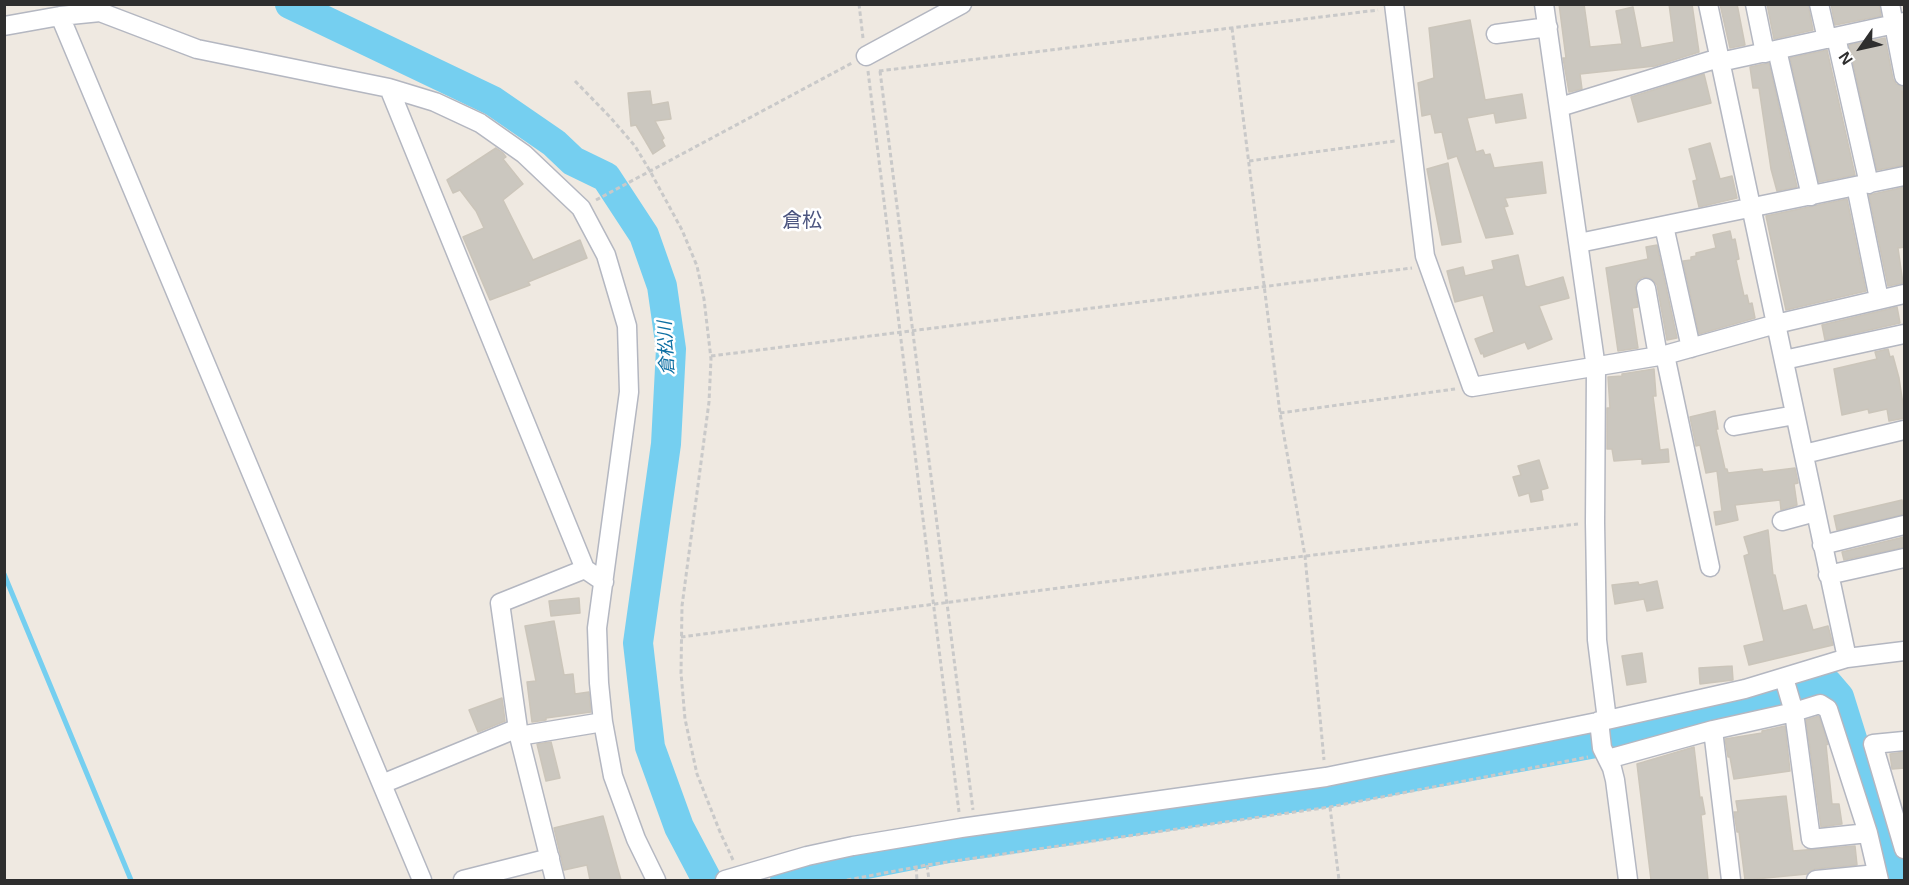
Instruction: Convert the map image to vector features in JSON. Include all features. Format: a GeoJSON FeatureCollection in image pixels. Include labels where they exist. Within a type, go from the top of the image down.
{"type":"FeatureCollection","features":[{"type":"Feature","properties":{"kind":"street"},"geometry":{"type":"LineString","coordinates":[[867,64],[962,4]]}},
{"type":"Feature","properties":{"kind":"street"},"geometry":{"type":"LineString","coordinates":[[1544,4],[1580,243],[1596,368],[1597,640],[1603,739],[1612,768],[1618,800],[1628,880]]}},
{"type":"Feature","properties":{"kind":"street"},"geometry":{"type":"LineString","coordinates":[[1708,4],[1847,658]]}},
{"type":"Feature","properties":{"kind":"street"},"geometry":{"type":"LineString","coordinates":[[1755,4],[1771,51],[1811,196]]}},
{"type":"Feature","properties":{"kind":"street"},"geometry":{"type":"LineString","coordinates":[[1819,4],[1831,38],[1862,185],[1879,299]]}},
{"type":"Feature","properties":{"kind":"street"},"geometry":{"type":"LineString","coordinates":[[1890,4],[1899,24],[1905,76]]}},
{"type":"Feature","properties":{"kind":"street"},"geometry":{"type":"LineString","coordinates":[[1395,6],[1425,256],[1472,387],[1662,356],[1776,324],[1905,294]]}},
{"type":"Feature","properties":{"kind":"street"},"geometry":{"type":"LineString","coordinates":[[4,26],[98,8],[197,49],[389,88],[435,102],[480,123],[524,154],[581,208],[606,255],[627,326],[629,392],[597,628],[603,723],[613,776],[636,839],[656,880]]}},
{"type":"Feature","properties":{"kind":"street"},"geometry":{"type":"LineString","coordinates":[[60,16],[422,880]]}},
{"type":"Feature","properties":{"kind":"street"},"geometry":{"type":"LineString","coordinates":[[1560,107],[1719,60],[1899,24]]}},
{"type":"Feature","properties":{"kind":"street"},"geometry":{"type":"LineString","coordinates":[[1496,34],[1548,27]]}},
{"type":"Feature","properties":{"kind":"street"},"geometry":{"type":"LineString","coordinates":[[389,88],[585,569],[604,582]]}},
{"type":"Feature","properties":{"kind":"street"},"geometry":{"type":"LineString","coordinates":[[1580,243],[1905,176]]}},
{"type":"Feature","properties":{"kind":"street"},"geometry":{"type":"LineString","coordinates":[[1664,226],[1691,348]]}},
{"type":"Feature","properties":{"kind":"street"},"geometry":{"type":"LineString","coordinates":[[1646,288],[1710,567]]}},
{"type":"Feature","properties":{"kind":"street"},"geometry":{"type":"LineString","coordinates":[[1784,360],[1905,334]]}},
{"type":"Feature","properties":{"kind":"street"},"geometry":{"type":"LineString","coordinates":[[1734,426],[1795,415]]}},
{"type":"Feature","properties":{"kind":"street"},"geometry":{"type":"LineString","coordinates":[[1804,454],[1905,430]]}},
{"type":"Feature","properties":{"kind":"street"},"geometry":{"type":"LineString","coordinates":[[1782,521],[1815,512]]}},
{"type":"Feature","properties":{"kind":"street"},"geometry":{"type":"LineString","coordinates":[[1822,545],[1905,525]]}},
{"type":"Feature","properties":{"kind":"street"},"geometry":{"type":"LineString","coordinates":[[1828,575],[1905,558]]}},
{"type":"Feature","properties":{"kind":"street"},"geometry":{"type":"LineString","coordinates":[[555,880],[518,732],[500,603],[585,569]]}},
{"type":"Feature","properties":{"kind":"street"},"geometry":{"type":"LineString","coordinates":[[737,878],[842,849],[968,827],[1603,739],[1713,730],[1789,694],[1847,658],[1905,651]]}},
{"type":"Feature","properties":{"kind":"street"},"geometry":{"type":"LineString","coordinates":[[1603,739],[1789,694],[1828,709],[1868,833],[1878,877],[1816,880]]}},
{"type":"Feature","properties":{"kind":"street"},"geometry":{"type":"LineString","coordinates":[[1789,694],[1811,840],[1868,833]]}},
{"type":"Feature","properties":{"kind":"street"},"geometry":{"type":"LineString","coordinates":[[382,784],[518,732],[603,723]]}},
{"type":"Feature","properties":{"kind":"street"},"geometry":{"type":"LineString","coordinates":[[1713,730],[1731,880]]}},
{"type":"Feature","properties":{"kind":"street"},"geometry":{"type":"LineString","coordinates":[[1905,741],[1873,744],[1905,849]]}},
{"type":"Feature","properties":{"kind":"street"},"geometry":{"type":"LineString","coordinates":[[463,880],[550,858]]}},
{"type":"Feature","properties":{"kind":"path"},"geometry":{"type":"LineString","coordinates":[[859,4],[934,605],[968,827]]}},
{"type":"Feature","properties":{"kind":"path"},"geometry":{"type":"LineString","coordinates":[[867,64],[880,71],[1395,6]]}},
{"type":"Feature","properties":{"kind":"path"},"geometry":{"type":"LineString","coordinates":[[1232,28],[1280,413],[1305,556],[1326,777]]}},
{"type":"Feature","properties":{"kind":"path"},"geometry":{"type":"LineString","coordinates":[[591,202],[867,64]]}},
{"type":"Feature","properties":{"kind":"path"},"geometry":{"type":"LineString","coordinates":[[880,71],[946,603],[968,827]]}},
{"type":"Feature","properties":{"kind":"path"},"geometry":{"type":"LineString","coordinates":[[575,81],[635,146],[650,171],[682,230],[697,266],[704,299],[711,356],[709,402],[682,606],[681,673],[685,719],[697,774],[737,878]]}},
{"type":"Feature","properties":{"kind":"path"},"geometry":{"type":"LineString","coordinates":[[1248,161],[1411,139]]}},
{"type":"Feature","properties":{"kind":"path"},"geometry":{"type":"LineString","coordinates":[[711,356],[1428,266]]}},
{"type":"Feature","properties":{"kind":"path"},"geometry":{"type":"LineString","coordinates":[[1280,413],[1472,387]]}},
{"type":"Feature","properties":{"kind":"path"},"geometry":{"type":"LineString","coordinates":[[681,637],[1305,556],[1595,522]]}},
{"type":"Feature","properties":{"kind":"path"},"geometry":{"type":"LineString","coordinates":[[848,880],[927,865],[1330,807],[1594,756],[1603,739]]}},
{"type":"Feature","properties":{"kind":"path"},"geometry":{"type":"LineString","coordinates":[[1330,807],[1339,880]]}},
{"type":"Feature","properties":{"kind":"path"},"geometry":{"type":"LineString","coordinates":[[927,865],[928,880]]}},
{"type":"Feature","properties":{"kind":"path"},"geometry":{"type":"LineString","coordinates":[[916,867],[918,880]]}},
{"type":"Feature","properties":{"kind":"building"},"geometry":{"type":"Polygon","coordinates":[[[1559,4],[1584,4],[1590,47],[1622,44],[1616,11],[1633,7],[1641,48],[1674,42],[1669,4],[1692,4],[1699,52],[1655,66],[1580,74],[1582,89],[1569,92],[1563,58],[1566,58],[1559,4]]]}},
{"type":"Feature","properties":{"kind":"building"},"geometry":{"type":"Polygon","coordinates":[[[1720,4],[1737,4],[1745,45],[1730,48],[1720,4]]]}},
{"type":"Feature","properties":{"kind":"building"},"geometry":{"type":"Polygon","coordinates":[[[1767,4],[1808,4],[1813,30],[1774,39],[1767,4]]]}},
{"type":"Feature","properties":{"kind":"building"},"geometry":{"type":"Polygon","coordinates":[[[1831,4],[1879,4],[1881,16],[1835,25],[1831,4]]]}},
{"type":"Feature","properties":{"kind":"building"},"geometry":{"type":"Polygon","coordinates":[[[1470,20],[1485,100],[1522,94],[1526,118],[1496,123],[1494,113],[1467,118],[1476,152],[1483,150],[1485,155],[1490,154],[1494,168],[1542,162],[1546,193],[1505,198],[1508,206],[1504,207],[1513,234],[1486,238],[1457,156],[1448,159],[1442,132],[1435,133],[1431,114],[1422,116],[1418,83],[1434,78],[1429,28],[1470,20]]]}},
{"type":"Feature","properties":{"kind":"building"},"geometry":{"type":"Polygon","coordinates":[[[1885,38],[1893,79],[1896,84],[1905,87],[1905,92],[1902,92],[1905,108],[1905,165],[1877,170],[1849,45],[1885,38]]]}},
{"type":"Feature","properties":{"kind":"building"},"geometry":{"type":"Polygon","coordinates":[[[1827,50],[1855,175],[1819,182],[1790,58],[1827,50]]]}},
{"type":"Feature","properties":{"kind":"building"},"geometry":{"type":"Polygon","coordinates":[[[1769,63],[1797,187],[1777,191],[1771,169],[1759,88],[1753,88],[1750,67],[1769,63]]]}},
{"type":"Feature","properties":{"kind":"building"},"geometry":{"type":"Polygon","coordinates":[[[1704,74],[1711,103],[1638,122],[1631,97],[1704,74]]]}},
{"type":"Feature","properties":{"kind":"building"},"geometry":{"type":"Polygon","coordinates":[[[650,91],[652,105],[668,102],[671,119],[655,121],[664,138],[662,140],[665,146],[653,154],[636,125],[631,126],[628,93],[650,91]]]}},
{"type":"Feature","properties":{"kind":"building"},"geometry":{"type":"Polygon","coordinates":[[[1710,143],[1720,179],[1732,176],[1737,198],[1699,207],[1693,181],[1697,180],[1689,149],[1710,143]]]}},
{"type":"Feature","properties":{"kind":"building"},"geometry":{"type":"Polygon","coordinates":[[[496,148],[506,157],[503,159],[523,184],[503,200],[533,260],[580,240],[587,258],[528,282],[530,285],[490,300],[463,237],[484,228],[476,211],[460,190],[453,193],[447,180],[496,148]]]}},
{"type":"Feature","properties":{"kind":"building"},"geometry":{"type":"Polygon","coordinates":[[[1448,163],[1461,242],[1442,245],[1427,169],[1448,163]]]}},
{"type":"Feature","properties":{"kind":"building"},"geometry":{"type":"Polygon","coordinates":[[[1905,187],[1905,247],[1898,248],[1903,283],[1888,286],[1869,195],[1905,187]]]}},
{"type":"Feature","properties":{"kind":"building"},"geometry":{"type":"Polygon","coordinates":[[[1847,199],[1866,291],[1786,310],[1766,216],[1847,199]]]}},
{"type":"Feature","properties":{"kind":"building"},"geometry":{"type":"Polygon","coordinates":[[[1730,231],[1732,240],[1735,239],[1739,259],[1736,260],[1744,296],[1747,295],[1749,304],[1752,303],[1755,318],[1699,334],[1683,261],[1691,260],[1696,253],[1716,248],[1713,235],[1730,231]]]}},
{"type":"Feature","properties":{"kind":"building"},"geometry":{"type":"Polygon","coordinates":[[[1657,245],[1677,338],[1667,340],[1657,285],[1650,278],[1643,277],[1635,285],[1638,307],[1632,308],[1638,348],[1618,351],[1606,268],[1648,259],[1646,247],[1657,245]]]}},
{"type":"Feature","properties":{"kind":"building"},"geometry":{"type":"Polygon","coordinates":[[[1518,255],[1525,286],[1563,277],[1569,298],[1539,306],[1552,339],[1528,349],[1525,342],[1484,357],[1475,339],[1494,332],[1483,295],[1455,302],[1447,271],[1463,267],[1465,276],[1494,269],[1492,261],[1518,255]]]}},
{"type":"Feature","properties":{"kind":"building"},"geometry":{"type":"Polygon","coordinates":[[[1897,307],[1900,323],[1825,340],[1822,325],[1897,307]]]}},
{"type":"Feature","properties":{"kind":"building"},"geometry":{"type":"Polygon","coordinates":[[[1888,349],[1890,357],[1893,356],[1899,378],[1905,418],[1889,421],[1887,409],[1869,413],[1868,409],[1842,415],[1834,369],[1877,359],[1875,352],[1888,349]]]}},
{"type":"Feature","properties":{"kind":"building"},"geometry":{"type":"Polygon","coordinates":[[[1654,369],[1656,396],[1653,396],[1660,450],[1668,449],[1669,462],[1642,464],[1642,459],[1614,461],[1612,449],[1607,449],[1607,408],[1610,408],[1608,377],[1654,369]]]}},
{"type":"Feature","properties":{"kind":"building"},"geometry":{"type":"Polygon","coordinates":[[[1715,411],[1718,429],[1716,429],[1725,469],[1728,473],[1795,468],[1798,483],[1794,484],[1797,505],[1781,510],[1780,500],[1735,505],[1738,520],[1716,525],[1714,512],[1722,511],[1717,471],[1706,473],[1700,445],[1696,446],[1690,417],[1715,411]]]}},
{"type":"Feature","properties":{"kind":"building"},"geometry":{"type":"Polygon","coordinates":[[[1539,460],[1548,488],[1541,490],[1543,500],[1531,502],[1529,493],[1519,496],[1513,477],[1521,475],[1518,466],[1539,460]]]}},
{"type":"Feature","properties":{"kind":"building"},"geometry":{"type":"Polygon","coordinates":[[[1902,500],[1905,514],[1837,530],[1834,516],[1902,500]]]}},
{"type":"Feature","properties":{"kind":"building"},"geometry":{"type":"Polygon","coordinates":[[[1768,530],[1773,575],[1775,575],[1783,611],[1806,605],[1813,630],[1828,626],[1833,645],[1749,665],[1744,646],[1764,641],[1744,556],[1749,554],[1744,537],[1768,530]]]}},
{"type":"Feature","properties":{"kind":"building"},"geometry":{"type":"Polygon","coordinates":[[[1904,537],[1905,547],[1844,560],[1842,552],[1904,537]]]}},
{"type":"Feature","properties":{"kind":"building"},"geometry":{"type":"Polygon","coordinates":[[[1657,581],[1663,608],[1647,611],[1644,599],[1615,604],[1612,585],[1638,582],[1639,585],[1657,581]]]}},
{"type":"Feature","properties":{"kind":"building"},"geometry":{"type":"Polygon","coordinates":[[[579,598],[580,613],[551,616],[549,601],[579,598]]]}},
{"type":"Feature","properties":{"kind":"building"},"geometry":{"type":"Polygon","coordinates":[[[554,621],[564,675],[573,674],[575,694],[589,692],[591,712],[532,722],[527,682],[536,681],[525,626],[554,621]]]}},
{"type":"Feature","properties":{"kind":"building"},"geometry":{"type":"Polygon","coordinates":[[[1642,653],[1646,682],[1627,685],[1622,656],[1642,653]]]}},
{"type":"Feature","properties":{"kind":"building"},"geometry":{"type":"Polygon","coordinates":[[[1732,666],[1733,680],[1700,684],[1699,668],[1732,666]]]}},
{"type":"Feature","properties":{"kind":"building"},"geometry":{"type":"Polygon","coordinates":[[[502,698],[505,721],[478,732],[469,710],[502,698]]]}},
{"type":"Feature","properties":{"kind":"building"},"geometry":{"type":"Polygon","coordinates":[[[1819,716],[1828,744],[1826,745],[1832,804],[1839,804],[1842,824],[1821,827],[1806,720],[1819,716]]]}},
{"type":"Feature","properties":{"kind":"building"},"geometry":{"type":"Polygon","coordinates":[[[1785,726],[1790,771],[1734,779],[1725,739],[1762,733],[1762,731],[1785,726]]]}},
{"type":"Feature","properties":{"kind":"building"},"geometry":{"type":"Polygon","coordinates":[[[551,742],[560,778],[546,781],[537,744],[551,742]]]}},
{"type":"Feature","properties":{"kind":"building"},"geometry":{"type":"Polygon","coordinates":[[[1694,747],[1700,798],[1702,797],[1705,814],[1701,815],[1708,880],[1651,880],[1637,764],[1694,747]]]}},
{"type":"Feature","properties":{"kind":"building"},"geometry":{"type":"Polygon","coordinates":[[[1905,752],[1905,768],[1892,769],[1890,754],[1905,752]]]}},
{"type":"Feature","properties":{"kind":"building"},"geometry":{"type":"Polygon","coordinates":[[[1786,796],[1793,851],[1855,846],[1857,865],[1815,869],[1807,874],[1745,880],[1734,812],[1738,812],[1736,801],[1786,796]]]}},
{"type":"Feature","properties":{"kind":"building"},"geometry":{"type":"Polygon","coordinates":[[[603,816],[621,880],[590,880],[587,865],[564,870],[554,828],[603,816]]]}},
{"type":"Feature","properties":{"kind":"waterway","name":"倉松川"},"geometry":{"type":"LineString","coordinates":[[290,4],[493,101],[554,143],[573,161],[606,177],[644,235],[662,286],[671,349],[666,444],[638,643],[650,747],[679,827],[707,880]]}},
{"type":"Feature","properties":{"kind":"waterway"},"geometry":{"type":"LineString","coordinates":[[4,574],[131,880]]}},
{"type":"Feature","properties":{"kind":"waterway"},"geometry":{"type":"LineString","coordinates":[[785,880],[943,849],[1324,793],[1612,740],[1827,683],[1839,697],[1896,880]]}},
{"type":"Feature","properties":{"kind":"district","name":"倉松"},"geometry":{"type":"Point","coordinates":[802,221]}}]}
